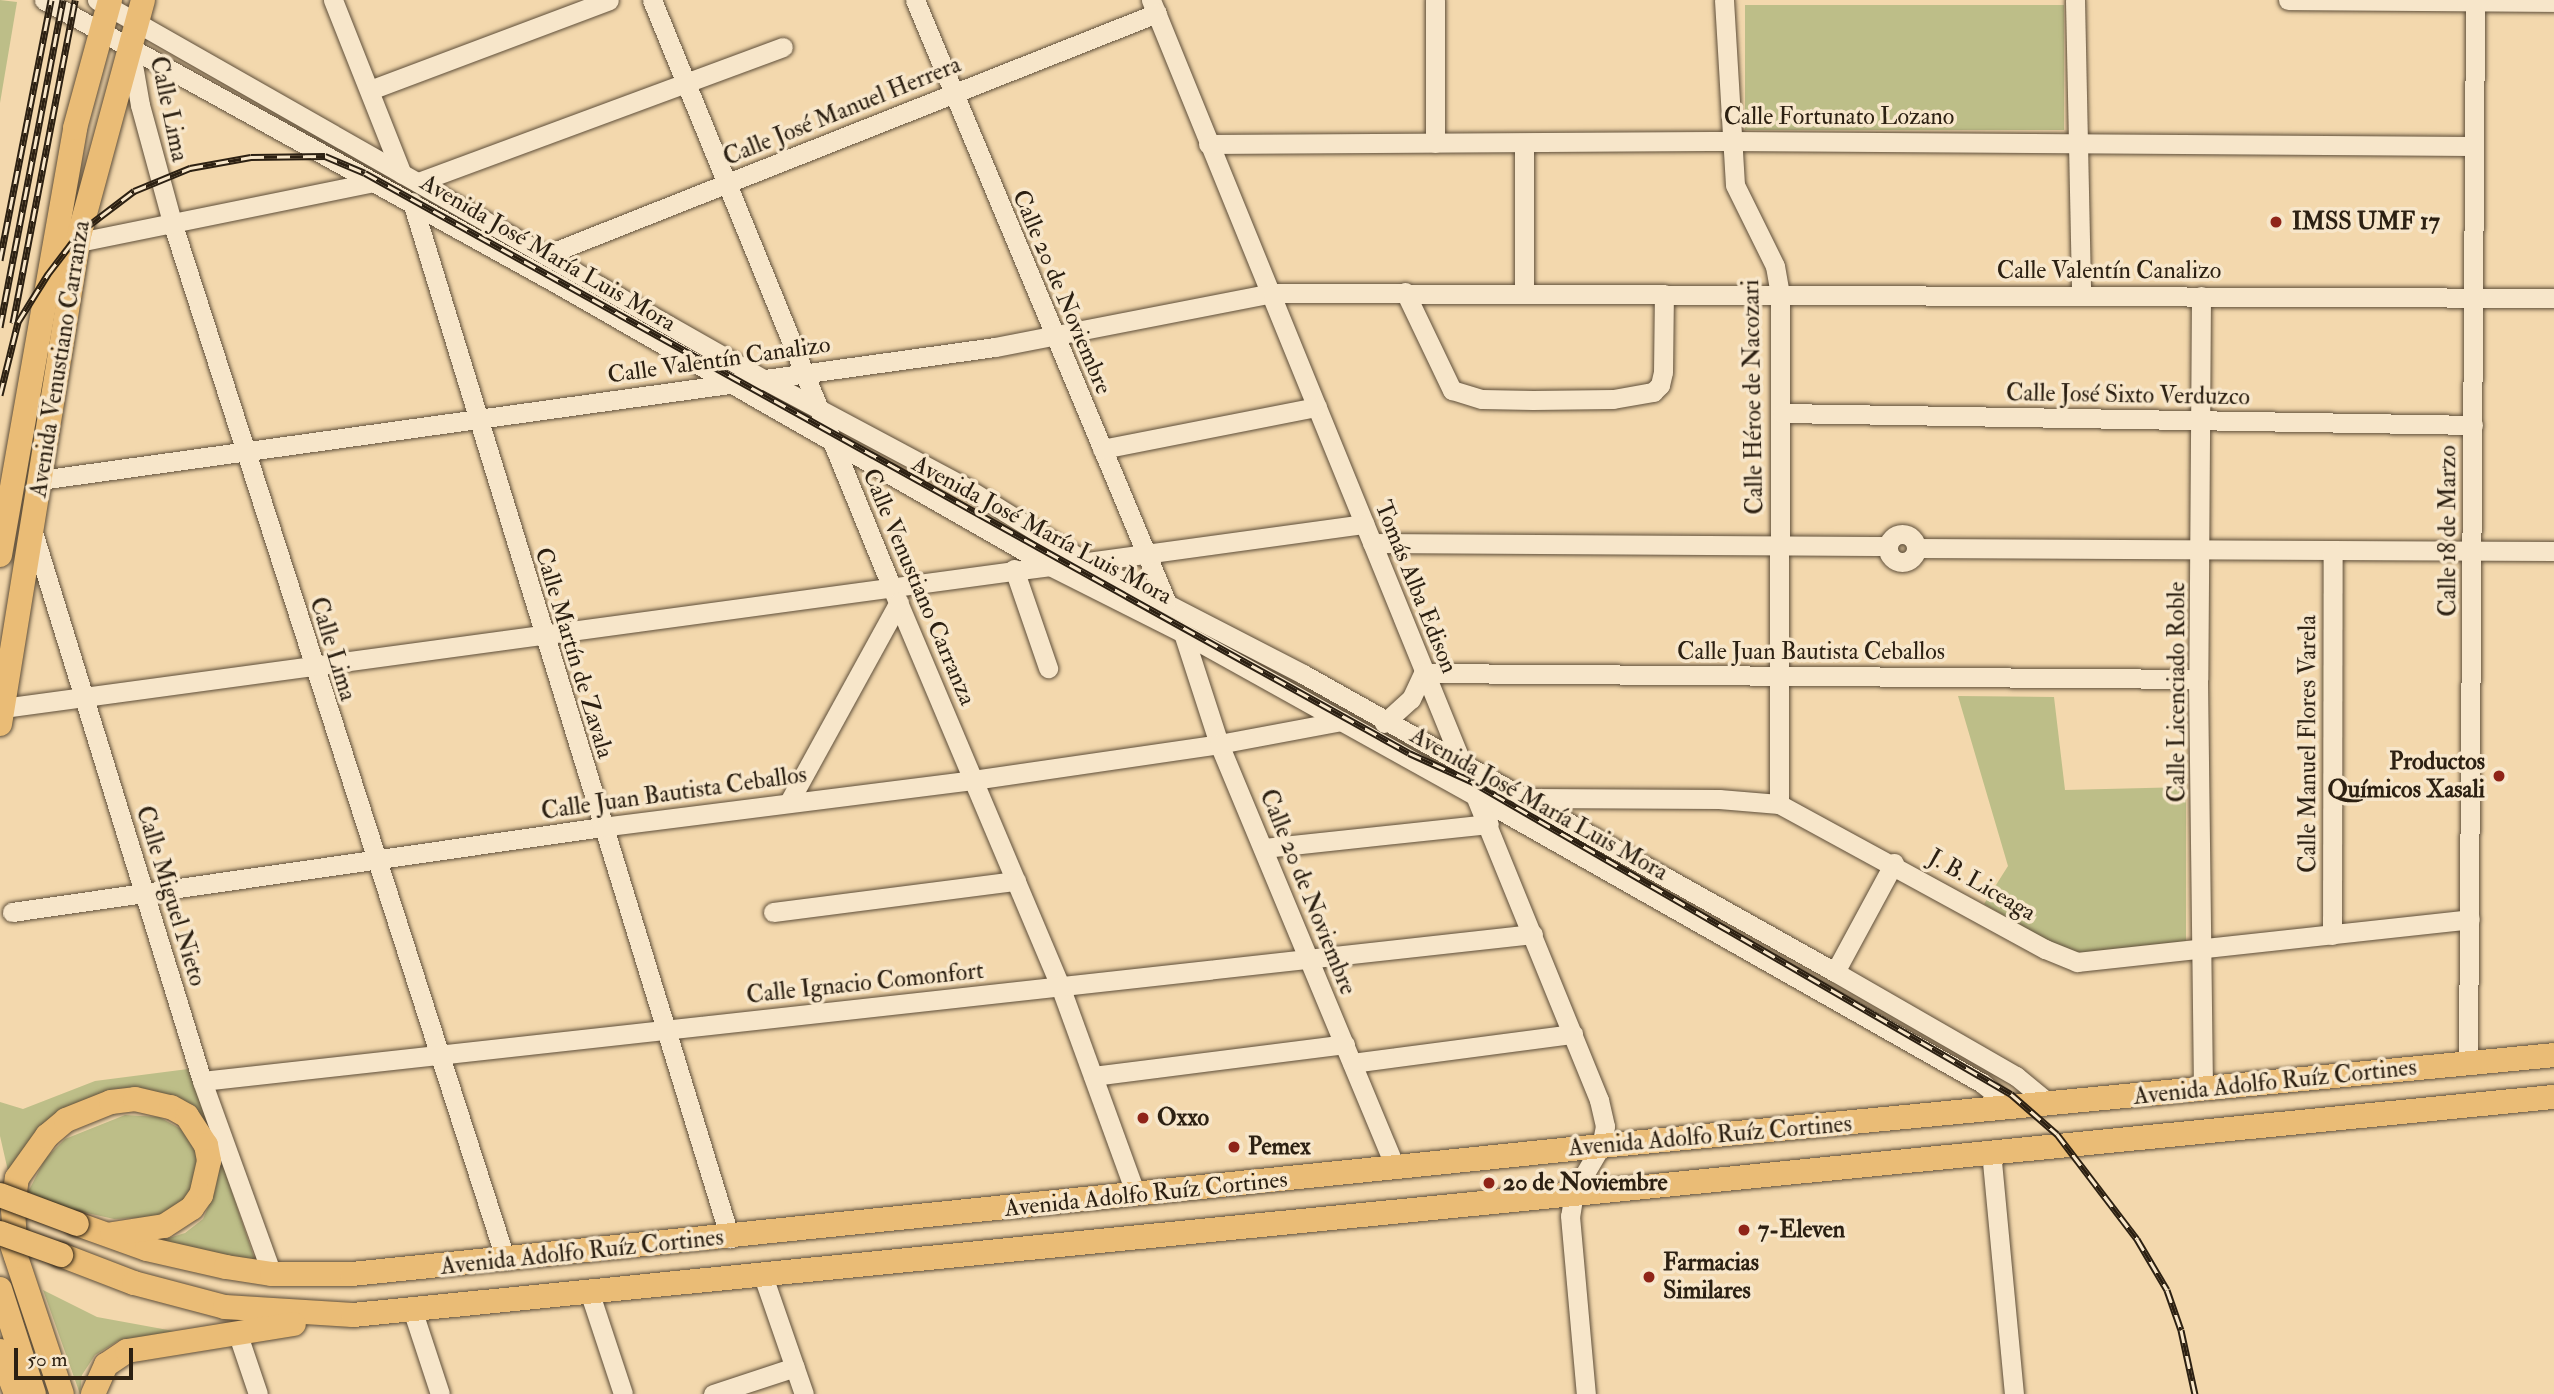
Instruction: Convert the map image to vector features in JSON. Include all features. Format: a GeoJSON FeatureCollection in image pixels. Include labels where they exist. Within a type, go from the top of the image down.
{"type":"FeatureCollection","features":[{"type":"Feature","properties":{"kind":"main road","name":"Avenida Venustiano Carranza"},"geometry":{"type":"LineString","coordinates":[[0,555],[75,128],[101,31],[105,2]]}},
{"type":"Feature","properties":{"kind":"main road","name":"Avenida Venustiano Carranza"},"geometry":{"type":"LineString","coordinates":[[1,716],[92,175],[140,12]]}},
{"type":"Feature","properties":{"kind":"main road","name":"Avenida Adolfo Ruíz Cortines"},"geometry":{"type":"LineString","coordinates":[[0,1195],[104,1234],[188,1260],[272,1274],[340,1275],[506,1261],[1601,1146],[2554,1055]]}},
{"type":"Feature","properties":{"kind":"main road","name":"Avenida Adolfo Ruíz Cortines"},"geometry":{"type":"LineString","coordinates":[[0,1233],[134,1283],[225,1307],[353,1315],[2554,1097]]}},
{"type":"Feature","properties":{"kind":"main road"},"geometry":{"type":"LineString","coordinates":[[16,1256],[13,1209],[18,1178],[33,1152],[66,1120],[90,1108],[135,1099],[156,1101],[187,1116],[199,1129],[209,1161],[197,1202],[164,1226],[104,1234]]}},
{"type":"Feature","properties":{"kind":"main road"},"geometry":{"type":"LineString","coordinates":[[0,1214],[62,1394]]}},
{"type":"Feature","properties":{"kind":"main road"},"geometry":{"type":"LineString","coordinates":[[0,1289],[34,1394]]}},
{"type":"Feature","properties":{"kind":"main road"},"geometry":{"type":"LineString","coordinates":[[93,1394],[106,1365],[127,1351],[353,1315]]}},
{"type":"Feature","properties":{"kind":"main road"},"geometry":{"type":"LineString","coordinates":[[0,1351],[16,1394]]}},
{"type":"Feature","properties":{"kind":"main road"},"geometry":{"type":"LineString","coordinates":[[0,1390],[8,1394]]}},
{"type":"Feature","properties":{"kind":"street","name":"Avenida José María Luis Mora"},"geometry":{"type":"LineString","coordinates":[[44,0],[412,202],[728,385],[1050,566],[1183,633],[1479,798],[1982,1083],[2013,1108]]}},
{"type":"Feature","properties":{"kind":"street"},"geometry":{"type":"LineString","coordinates":[[333,0],[410,178],[689,85],[783,47]]}},
{"type":"Feature","properties":{"kind":"street"},"geometry":{"type":"LineString","coordinates":[[370,90],[609,0]]}},
{"type":"Feature","properties":{"kind":"street","name":"Calle Venustiano Carranza"},"geometry":{"type":"LineString","coordinates":[[652,0],[730,184],[831,441],[1060,986],[1136,1195]]}},
{"type":"Feature","properties":{"kind":"street","name":"Calle 20 de Noviembre"},"geometry":{"type":"LineString","coordinates":[[915,0],[1052,337],[1166,601]]}},
{"type":"Feature","properties":{"kind":"street"},"geometry":{"type":"LineString","coordinates":[[1435,0],[1435,143]]}},
{"type":"Feature","properties":{"kind":"street","name":"Calle Héroe de Nacozari"},"geometry":{"type":"LineString","coordinates":[[1724,0],[1729,141],[1735,185],[1775,266],[1780,294],[1782,413],[1779,804]]}},
{"type":"Feature","properties":{"kind":"street"},"geometry":{"type":"LineString","coordinates":[[2075,0],[2081,294]]}},
{"type":"Feature","properties":{"kind":"street"},"geometry":{"type":"LineString","coordinates":[[2288,0],[2554,2]]}},
{"type":"Feature","properties":{"kind":"street","name":"Calle 18 de Marzo"},"geometry":{"type":"LineString","coordinates":[[2468,1063],[2474,299],[2471,146],[2475,1]]}},
{"type":"Feature","properties":{"kind":"street","name":"Avenida José María Luis Mora"},"geometry":{"type":"LineString","coordinates":[[105,2],[140,12],[410,178],[762,379],[965,487],[1086,562],[1166,601],[1384,723],[1526,798],[1835,972],[2016,1076],[2050,1104]]}},
{"type":"Feature","properties":{"kind":"street","name":"Calle José Manuel Herrera"},"geometry":{"type":"LineString","coordinates":[[546,255],[730,184],[1154,6]]}},
{"type":"Feature","properties":{"kind":"street","name":"Tomás Alba Edison"},"geometry":{"type":"LineString","coordinates":[[1154,6],[1208,144],[1273,293],[1423,673],[1479,798],[1603,1116],[1601,1146],[1574,1192]]}},
{"type":"Feature","properties":{"kind":"street","name":"Calle Lima"},"geometry":{"type":"LineString","coordinates":[[130,47],[139,105],[172,222],[374,862],[506,1261]]}},
{"type":"Feature","properties":{"kind":"street","name":"Calle Fortunato Lozano"},"geometry":{"type":"LineString","coordinates":[[1208,144],[1524,145],[1729,141],[2471,146]]}},
{"type":"Feature","properties":{"kind":"street"},"geometry":{"type":"LineString","coordinates":[[1524,145],[1524,292]]}},
{"type":"Feature","properties":{"kind":"street"},"geometry":{"type":"LineString","coordinates":[[51,260],[79,242],[373,182]]}},
{"type":"Feature","properties":{"kind":"street","name":"Calle Martín de Zavala"},"geometry":{"type":"LineString","coordinates":[[412,202],[474,417],[544,634],[601,827],[730,1238]]}},
{"type":"Feature","properties":{"kind":"street"},"geometry":{"type":"LineString","coordinates":[[1405,292],[1452,390],[1482,399],[1533,400],[1613,399],[1653,392],[1660,385],[1663,372],[1664,294]]}},
{"type":"Feature","properties":{"kind":"street","name":"Calle Valentín Canalizo"},"geometry":{"type":"LineString","coordinates":[[40,480],[474,417],[728,385],[1052,337],[1273,293],[2081,294],[2554,298]]}},
{"type":"Feature","properties":{"kind":"street","name":"Calle Licenciado Roble"},"geometry":{"type":"LineString","coordinates":[[2201,296],[2202,549],[2198,679],[2203,1088]]}},
{"type":"Feature","properties":{"kind":"street"},"geometry":{"type":"LineString","coordinates":[[1102,449],[1317,407]]}},
{"type":"Feature","properties":{"kind":"street","name":"Calle José Sixto Verduzco"},"geometry":{"type":"LineString","coordinates":[[1782,413],[2473,425]]}},
{"type":"Feature","properties":{"kind":"street"},"geometry":{"type":"LineString","coordinates":[[1086,562],[1364,524]]}},
{"type":"Feature","properties":{"kind":"street","name":"Calle Miguel Nieto"},"geometry":{"type":"LineString","coordinates":[[32,528],[202,1081],[272,1274]]}},
{"type":"Feature","properties":{"kind":"street"},"geometry":{"type":"LineString","coordinates":[[1372,543],[1779,548],[1888,546],[1889,556],[1898,562],[1912,558],[1916,548],[2202,549],[2333,553],[2554,551]]}},
{"type":"Feature","properties":{"kind":"street","name":"Calle Manuel Flores Varela"},"geometry":{"type":"LineString","coordinates":[[2332,934],[2333,553]]}},
{"type":"Feature","properties":{"kind":"street"},"geometry":{"type":"LineString","coordinates":[[1,716],[86,700],[544,634],[895,595],[1014,569],[1050,566]]}},
{"type":"Feature","properties":{"kind":"street"},"geometry":{"type":"LineString","coordinates":[[1014,569],[1048,668]]}},
{"type":"Feature","properties":{"kind":"street"},"geometry":{"type":"LineString","coordinates":[[789,802],[895,595]]}},
{"type":"Feature","properties":{"kind":"street","name":"Calle 20 de Noviembre"},"geometry":{"type":"LineString","coordinates":[[1183,633],[1219,744],[1395,1167]]}},
{"type":"Feature","properties":{"kind":"street"},"geometry":{"type":"LineString","coordinates":[[1384,723],[1411,699],[1423,673]]}},
{"type":"Feature","properties":{"kind":"street","name":"Calle Juan Bautista Ceballos"},"geometry":{"type":"LineString","coordinates":[[1423,673],[2198,679]]}},
{"type":"Feature","properties":{"kind":"street","name":"Calle Juan Bautista Ceballos"},"geometry":{"type":"LineString","coordinates":[[12,912],[374,862],[601,827],[973,780],[1219,744],[1342,721]]}},
{"type":"Feature","properties":{"kind":"street","name":"J. B. Liceaga"},"geometry":{"type":"LineString","coordinates":[[1479,798],[1719,799],[1779,804],[1894,863],[2065,959],[2090,962],[2470,919]]}},
{"type":"Feature","properties":{"kind":"street"},"geometry":{"type":"LineString","coordinates":[[1264,848],[1489,824]]}},
{"type":"Feature","properties":{"kind":"street"},"geometry":{"type":"LineString","coordinates":[[1835,972],[1894,863]]}},
{"type":"Feature","properties":{"kind":"street"},"geometry":{"type":"LineString","coordinates":[[772,912],[1016,881]]}},
{"type":"Feature","properties":{"kind":"street","name":"Calle Ignacio Comonfort"},"geometry":{"type":"LineString","coordinates":[[202,1081],[1533,934]]}},
{"type":"Feature","properties":{"kind":"street"},"geometry":{"type":"LineString","coordinates":[[1352,1063],[1573,1034]]}},
{"type":"Feature","properties":{"kind":"street"},"geometry":{"type":"LineString","coordinates":[[1093,1076],[1345,1044]]}},
{"type":"Feature","properties":{"kind":"street"},"geometry":{"type":"LineString","coordinates":[[1991,1151],[2014,1394]]}},
{"type":"Feature","properties":{"kind":"street"},"geometry":{"type":"LineString","coordinates":[[1574,1192],[1569,1232],[1586,1394]]}},
{"type":"Feature","properties":{"kind":"street"},"geometry":{"type":"LineString","coordinates":[[762,1273],[804,1394]]}},
{"type":"Feature","properties":{"kind":"street"},"geometry":{"type":"LineString","coordinates":[[589,1291],[624,1394]]}},
{"type":"Feature","properties":{"kind":"street"},"geometry":{"type":"LineString","coordinates":[[412,1309],[440,1394]]}},
{"type":"Feature","properties":{"kind":"street"},"geometry":{"type":"LineString","coordinates":[[237,1332],[258,1394]]}},
{"type":"Feature","properties":{"kind":"street"},"geometry":{"type":"LineString","coordinates":[[713,1394],[795,1367]]}},
{"type":"Feature","properties":{"kind":"green space"},"geometry":{"type":"Polygon","coordinates":[[[0,0],[17,2],[0,103],[0,0]]]}},
{"type":"Feature","properties":{"kind":"green space"},"geometry":{"type":"Polygon","coordinates":[[[1745,5],[2064,5],[2064,130],[1745,130],[1745,5]]]}},
{"type":"Feature","properties":{"kind":"green space"},"geometry":{"type":"Polygon","coordinates":[[[1958,696],[2054,697],[2065,790],[2186,787],[2186,941],[2070,954],[1984,904],[2008,866],[1958,696]]]}},
{"type":"Feature","properties":{"kind":"green space"},"geometry":{"type":"Polygon","coordinates":[[[188,1069],[215,1144],[205,1121],[181,1101],[99,1097],[8,1171],[0,1136],[0,1102],[23,1109],[95,1081],[188,1069]]]}},
{"type":"Feature","properties":{"kind":"green space"},"geometry":{"type":"Polygon","coordinates":[[[125,1115],[159,1117],[181,1129],[197,1154],[196,1181],[185,1205],[157,1217],[114,1219],[69,1209],[28,1192],[45,1159],[65,1139],[125,1115]]]}},
{"type":"Feature","properties":{"kind":"green space"},"geometry":{"type":"Polygon","coordinates":[[[221,1160],[255,1260],[156,1242],[185,1233],[203,1219],[215,1191],[221,1160]]]}},
{"type":"Feature","properties":{"kind":"green space"},"geometry":{"type":"Polygon","coordinates":[[[43,1290],[97,1317],[179,1332],[118,1341],[95,1355],[82,1375],[80,1394],[43,1290]]]}},
{"type":"Feature","properties":{"kind":"railway"},"geometry":{"type":"LineString","coordinates":[[0,260],[51,0]]}},
{"type":"Feature","properties":{"kind":"railway"},"geometry":{"type":"LineString","coordinates":[[0,327],[63,0]]}},
{"type":"Feature","properties":{"kind":"railway"},"geometry":{"type":"LineString","coordinates":[[13,323],[75,0]]}},
{"type":"Feature","properties":{"kind":"railway"},"geometry":{"type":"LineString","coordinates":[[0,395],[18,322],[48,274],[80,232],[134,191],[190,168],[251,157],[325,156],[365,173],[1409,753],[1471,781],[2011,1094],[2057,1134],[2137,1239],[2167,1290],[2181,1330],[2195,1394]]}},
{"type":"Feature","properties":{"kind":"place","name":"IMSS UMF 17"},"geometry":{"type":"Point","coordinates":[2276,222]}},
{"type":"Feature","properties":{"kind":"place","name":"Productos Químicos Xasali"},"geometry":{"type":"Point","coordinates":[2499,776]}},
{"type":"Feature","properties":{"kind":"place","name":"Oxxo"},"geometry":{"type":"Point","coordinates":[1143,1118]}},
{"type":"Feature","properties":{"kind":"place","name":"Pemex"},"geometry":{"type":"Point","coordinates":[1234,1147]}},
{"type":"Feature","properties":{"kind":"place","name":"20 de Noviembre"},"geometry":{"type":"Point","coordinates":[1489,1183]}},
{"type":"Feature","properties":{"kind":"place","name":"7-Eleven"},"geometry":{"type":"Point","coordinates":[1744,1230]}},
{"type":"Feature","properties":{"kind":"place","name":"Farmacias Similares"},"geometry":{"type":"Point","coordinates":[1649,1277]}}]}
